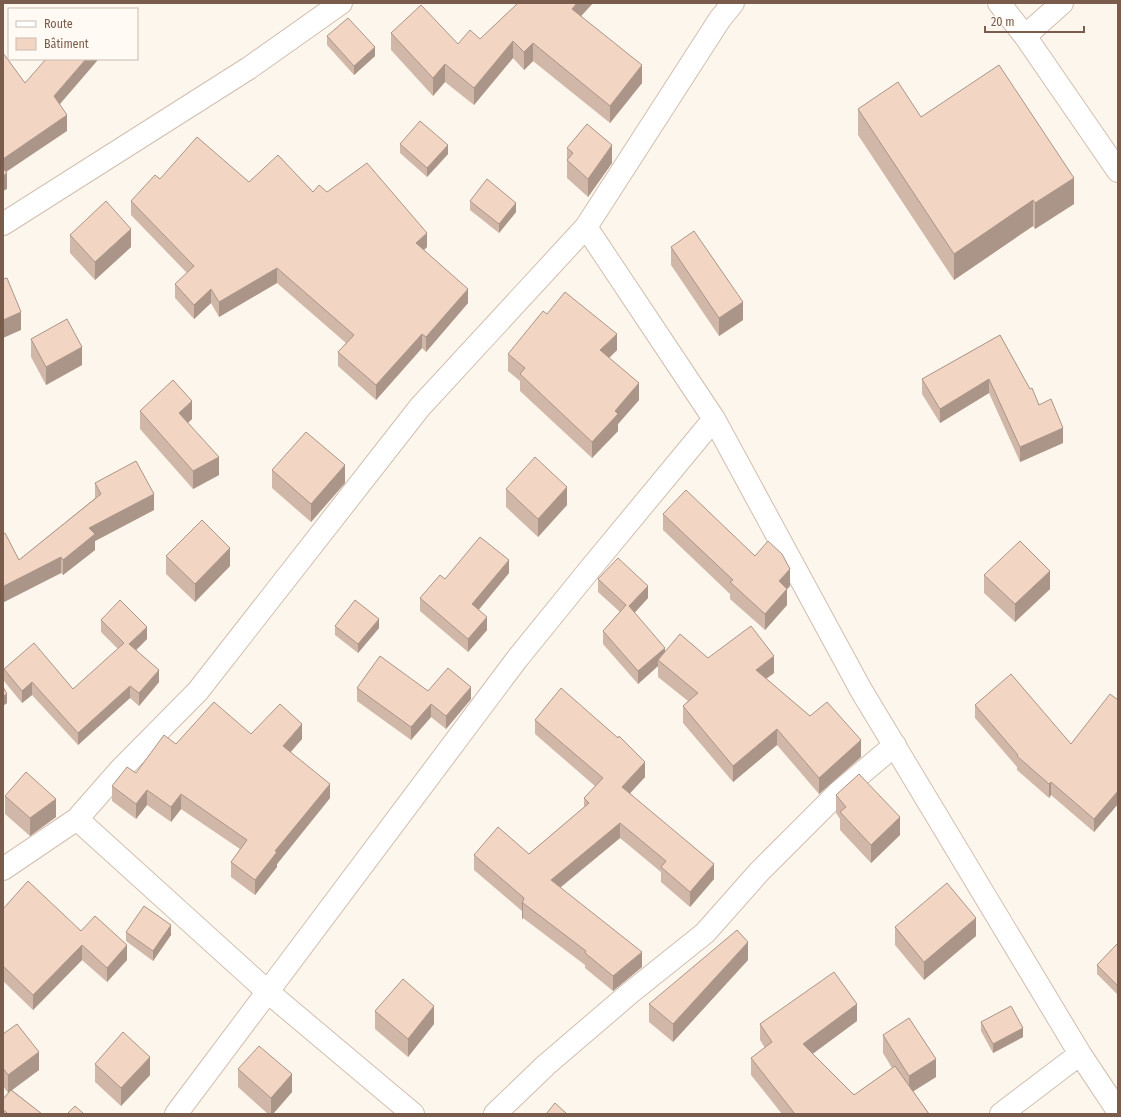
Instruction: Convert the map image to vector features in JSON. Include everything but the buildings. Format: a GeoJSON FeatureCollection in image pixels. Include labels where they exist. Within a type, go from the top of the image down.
{"type":"FeatureCollection","features":[{"type":"Feature","properties":{"kind":"street"},"geometry":{"type":"LineString","coordinates":[[3,224],[249,68],[341,3]]}},
{"type":"Feature","properties":{"kind":"street"},"geometry":{"type":"LineString","coordinates":[[3,870],[77,819],[120,770],[198,691],[420,407],[586,227],[720,19],[733,3]]}},
{"type":"Feature","properties":{"kind":"street"},"geometry":{"type":"LineString","coordinates":[[999,3],[1025,36],[1118,171]]}},
{"type":"Feature","properties":{"kind":"street"},"geometry":{"type":"LineString","coordinates":[[1025,36],[1062,3]]}},
{"type":"Feature","properties":{"kind":"street"},"geometry":{"type":"LineString","coordinates":[[586,227],[714,419],[861,690],[895,744],[1080,1054],[1118,1111]]}},
{"type":"Feature","properties":{"kind":"street"},"geometry":{"type":"LineString","coordinates":[[176,1114],[517,659],[714,419]]}},
{"type":"Feature","properties":{"kind":"street"},"geometry":{"type":"LineString","coordinates":[[495,1114],[546,1066],[624,998],[705,933],[759,872],[838,793],[895,744]]}},
{"type":"Feature","properties":{"kind":"street"},"geometry":{"type":"LineString","coordinates":[[77,819],[268,992],[413,1114]]}},
{"type":"Feature","properties":{"kind":"street"},"geometry":{"type":"LineString","coordinates":[[1001,1114],[1080,1054]]}}]}
